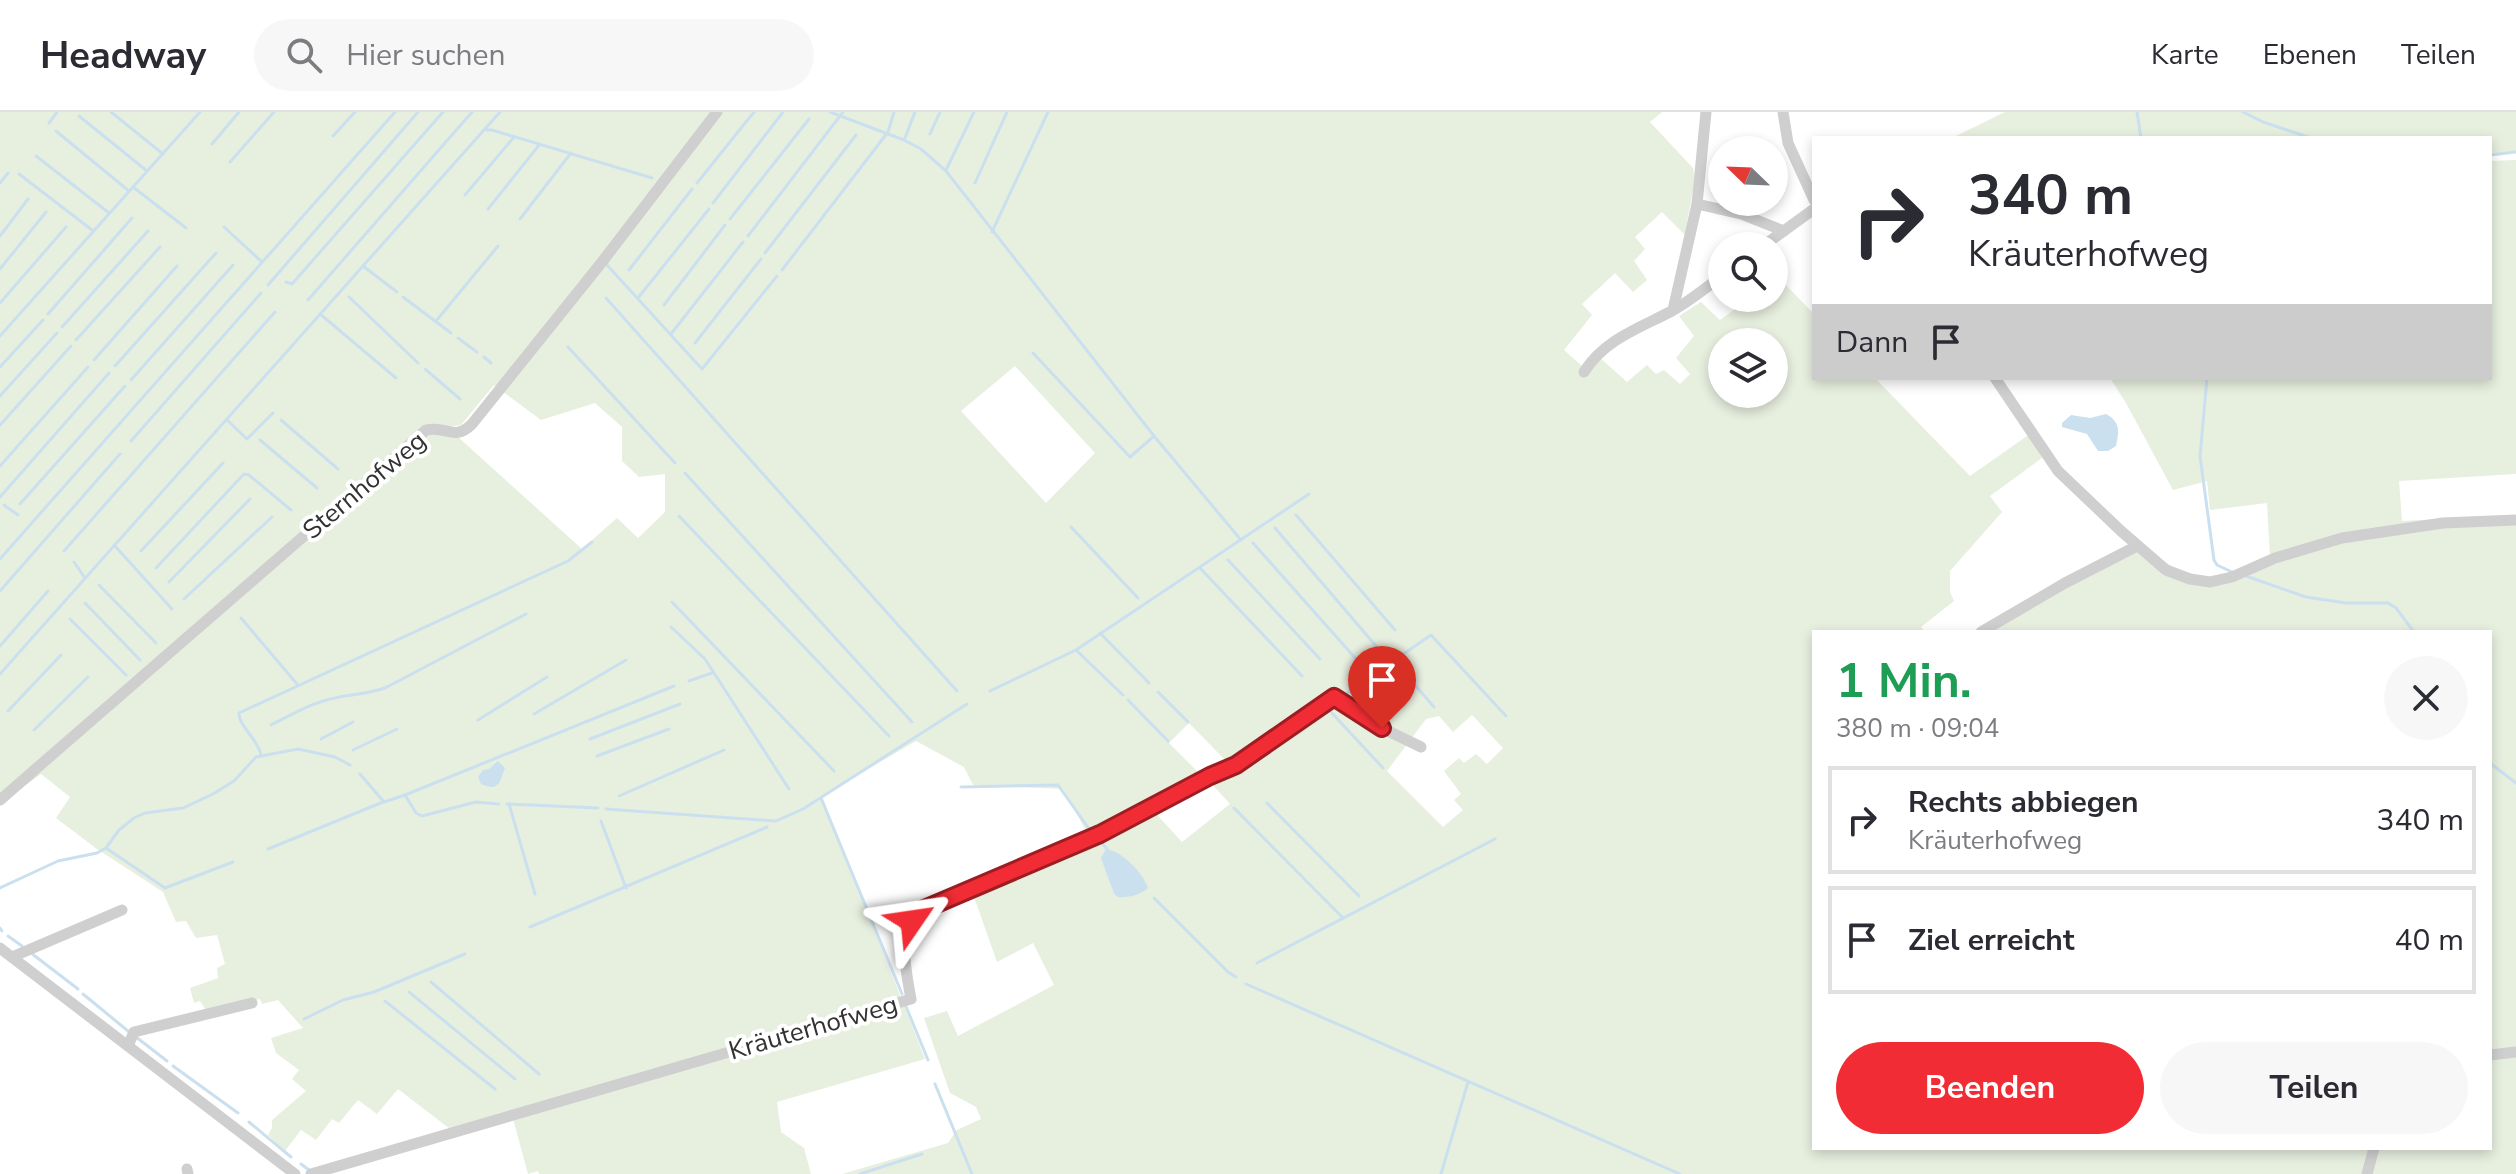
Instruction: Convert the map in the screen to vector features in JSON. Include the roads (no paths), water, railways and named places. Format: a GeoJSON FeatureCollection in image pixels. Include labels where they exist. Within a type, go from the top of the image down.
{"type":"FeatureCollection","features":[{"type":"Feature","properties":{"kind":"street","name":"Sternhofweg"},"geometry":{"type":"LineString","coordinates":[[0,800],[426,430],[436,428],[457,434],[464,432],[602,262],[717,112]]}},
{"type":"Feature","properties":{"kind":"street"},"geometry":{"type":"LineString","coordinates":[[1673,310],[1697,204],[1706,112]]}},
{"type":"Feature","properties":{"kind":"street"},"geometry":{"type":"LineString","coordinates":[[1783,112],[1788,143],[1812,196]]}},
{"type":"Feature","properties":{"kind":"street"},"geometry":{"type":"LineString","coordinates":[[1697,204],[1741,214],[1784,231],[1812,210]]}},
{"type":"Feature","properties":{"kind":"street"},"geometry":{"type":"LineString","coordinates":[[1584,372],[1598,355],[1625,333],[1673,310],[1708,286]]}},
{"type":"Feature","properties":{"kind":"street"},"geometry":{"type":"LineString","coordinates":[[1996,380],[2058,471],[2166,570],[2190,579],[2210,582],[2238,575],[2275,558],[2342,538],[2443,523],[2516,520]]}},
{"type":"Feature","properties":{"kind":"street"},"geometry":{"type":"LineString","coordinates":[[1984,630],[2137,546]]}},
{"type":"Feature","properties":{"kind":"street","name":"Kräuterhofweg"},"geometry":{"type":"LineString","coordinates":[[311,1174],[911,999],[904,941],[912,921],[922,910],[1100,834],[1236,765],[1334,697],[1382,728],[1421,747]]}},
{"type":"Feature","properties":{"kind":"street"},"geometry":{"type":"LineString","coordinates":[[12,957],[122,910]]}},
{"type":"Feature","properties":{"kind":"street"},"geometry":{"type":"LineString","coordinates":[[0,948],[295,1174]]}},
{"type":"Feature","properties":{"kind":"street"},"geometry":{"type":"LineString","coordinates":[[128,1046],[134,1032],[252,1003]]}},
{"type":"Feature","properties":{"kind":"street"},"geometry":{"type":"LineString","coordinates":[[2492,1055],[2516,1052]]}},
{"type":"Feature","properties":{"kind":"street"},"geometry":{"type":"LineString","coordinates":[[2367,1174],[2373,1150]]}},
{"type":"Feature","properties":{"kind":"water"},"geometry":{"type":"Polygon","coordinates":[[[2106,414],[2117,424],[2118,432],[2116,446],[2108,451],[2098,451],[2087,434],[2062,427],[2071,415],[2090,418],[2106,414]]]}},
{"type":"Feature","properties":{"kind":"water"},"geometry":{"type":"Polygon","coordinates":[[[498,761],[505,768],[498,784],[492,787],[481,784],[478,777],[483,770],[498,761]]]}},
{"type":"Feature","properties":{"kind":"water"},"geometry":{"type":"Polygon","coordinates":[[[1106,849],[1119,854],[1131,864],[1148,888],[1130,896],[1118,897],[1114,894],[1101,858],[1106,849]]]}},
{"type":"Feature","properties":{"kind":"waterway"},"geometry":{"type":"LineString","coordinates":[[49,123],[57,112]]}},
{"type":"Feature","properties":{"kind":"waterway"},"geometry":{"type":"LineString","coordinates":[[111,112],[163,154]]}},
{"type":"Feature","properties":{"kind":"waterway"},"geometry":{"type":"LineString","coordinates":[[0,336],[200,112]]}},
{"type":"Feature","properties":{"kind":"waterway"},"geometry":{"type":"LineString","coordinates":[[212,144],[239,112]]}},
{"type":"Feature","properties":{"kind":"waterway"},"geometry":{"type":"LineString","coordinates":[[230,162],[274,112]]}},
{"type":"Feature","properties":{"kind":"waterway"},"geometry":{"type":"LineString","coordinates":[[333,136],[355,112]]}},
{"type":"Feature","properties":{"kind":"waterway"},"geometry":{"type":"LineString","coordinates":[[0,559],[395,112]]}},
{"type":"Feature","properties":{"kind":"waterway"},"geometry":{"type":"LineString","coordinates":[[268,285],[418,112]]}},
{"type":"Feature","properties":{"kind":"waterway"},"geometry":{"type":"LineString","coordinates":[[286,282],[292,284],[443,112]]}},
{"type":"Feature","properties":{"kind":"waterway"},"geometry":{"type":"LineString","coordinates":[[308,300],[472,112]]}},
{"type":"Feature","properties":{"kind":"waterway"},"geometry":{"type":"LineString","coordinates":[[0,674],[500,112]]}},
{"type":"Feature","properties":{"kind":"waterway"},"geometry":{"type":"LineString","coordinates":[[697,183],[754,112]]}},
{"type":"Feature","properties":{"kind":"waterway"},"geometry":{"type":"LineString","coordinates":[[713,203],[783,112]]}},
{"type":"Feature","properties":{"kind":"waterway"},"geometry":{"type":"LineString","coordinates":[[830,112],[904,140],[921,149],[946,171],[1154,436],[1241,540]]}},
{"type":"Feature","properties":{"kind":"waterway"},"geometry":{"type":"LineString","coordinates":[[748,236],[843,112]]}},
{"type":"Feature","properties":{"kind":"waterway"},"geometry":{"type":"LineString","coordinates":[[782,270],[888,132],[894,112]]}},
{"type":"Feature","properties":{"kind":"waterway"},"geometry":{"type":"LineString","coordinates":[[905,138],[915,112]]}},
{"type":"Feature","properties":{"kind":"waterway"},"geometry":{"type":"LineString","coordinates":[[930,134],[940,112]]}},
{"type":"Feature","properties":{"kind":"waterway"},"geometry":{"type":"LineString","coordinates":[[946,170],[974,112]]}},
{"type":"Feature","properties":{"kind":"waterway"},"geometry":{"type":"LineString","coordinates":[[975,183],[1007,112]]}},
{"type":"Feature","properties":{"kind":"waterway"},"geometry":{"type":"LineString","coordinates":[[992,232],[1048,112]]}},
{"type":"Feature","properties":{"kind":"waterway"},"geometry":{"type":"LineString","coordinates":[[2137,112],[2141,136]]}},
{"type":"Feature","properties":{"kind":"waterway"},"geometry":{"type":"LineString","coordinates":[[2243,112],[2305,136]]}},
{"type":"Feature","properties":{"kind":"waterway"},"geometry":{"type":"LineString","coordinates":[[79,116],[147,171]]}},
{"type":"Feature","properties":{"kind":"waterway"},"geometry":{"type":"LineString","coordinates":[[730,219],[809,119]]}},
{"type":"Feature","properties":{"kind":"waterway"},"geometry":{"type":"LineString","coordinates":[[487,130],[652,178]]}},
{"type":"Feature","properties":{"kind":"waterway"},"geometry":{"type":"LineString","coordinates":[[56,131],[129,191]]}},
{"type":"Feature","properties":{"kind":"waterway"},"geometry":{"type":"LineString","coordinates":[[765,253],[856,135]]}},
{"type":"Feature","properties":{"kind":"waterway"},"geometry":{"type":"LineString","coordinates":[[465,195],[514,137]]}},
{"type":"Feature","properties":{"kind":"waterway"},"geometry":{"type":"LineString","coordinates":[[488,209],[540,144]]}},
{"type":"Feature","properties":{"kind":"waterway"},"geometry":{"type":"LineString","coordinates":[[2492,155],[2516,152]]}},
{"type":"Feature","properties":{"kind":"waterway"},"geometry":{"type":"LineString","coordinates":[[520,219],[571,153]]}},
{"type":"Feature","properties":{"kind":"waterway"},"geometry":{"type":"LineString","coordinates":[[36,156],[109,213]]}},
{"type":"Feature","properties":{"kind":"waterway"},"geometry":{"type":"LineString","coordinates":[[0,183],[8,173]]}},
{"type":"Feature","properties":{"kind":"waterway"},"geometry":{"type":"LineString","coordinates":[[19,174],[92,230]]}},
{"type":"Feature","properties":{"kind":"waterway"},"geometry":{"type":"LineString","coordinates":[[133,187],[186,228]]}},
{"type":"Feature","properties":{"kind":"waterway"},"geometry":{"type":"LineString","coordinates":[[629,270],[692,189]]}},
{"type":"Feature","properties":{"kind":"waterway"},"geometry":{"type":"LineString","coordinates":[[0,236],[28,199]]}},
{"type":"Feature","properties":{"kind":"waterway"},"geometry":{"type":"LineString","coordinates":[[638,298],[709,209]]}},
{"type":"Feature","properties":{"kind":"waterway"},"geometry":{"type":"LineString","coordinates":[[0,269],[46,212]]}},
{"type":"Feature","properties":{"kind":"waterway"},"geometry":{"type":"LineString","coordinates":[[48,314],[132,218]]}},
{"type":"Feature","properties":{"kind":"waterway"},"geometry":{"type":"LineString","coordinates":[[664,305],[725,225]]}},
{"type":"Feature","properties":{"kind":"waterway"},"geometry":{"type":"LineString","coordinates":[[0,303],[66,227]]}},
{"type":"Feature","properties":{"kind":"waterway"},"geometry":{"type":"LineString","coordinates":[[224,227],[262,262]]}},
{"type":"Feature","properties":{"kind":"waterway"},"geometry":{"type":"LineString","coordinates":[[62,327],[148,231]]}},
{"type":"Feature","properties":{"kind":"waterway"},"geometry":{"type":"LineString","coordinates":[[671,334],[743,242]]}},
{"type":"Feature","properties":{"kind":"waterway"},"geometry":{"type":"LineString","coordinates":[[436,321],[498,246]]}},
{"type":"Feature","properties":{"kind":"waterway"},"geometry":{"type":"LineString","coordinates":[[76,340],[160,247]]}},
{"type":"Feature","properties":{"kind":"waterway"},"geometry":{"type":"LineString","coordinates":[[115,366],[216,253]]}},
{"type":"Feature","properties":{"kind":"waterway"},"geometry":{"type":"LineString","coordinates":[[695,343],[761,259]]}},
{"type":"Feature","properties":{"kind":"waterway"},"geometry":{"type":"LineString","coordinates":[[607,261],[607,265],[702,369],[777,276]]}},
{"type":"Feature","properties":{"kind":"waterway"},"geometry":{"type":"LineString","coordinates":[[131,380],[233,265]]}},
{"type":"Feature","properties":{"kind":"waterway"},"geometry":{"type":"LineString","coordinates":[[94,360],[177,266]]}},
{"type":"Feature","properties":{"kind":"waterway"},"geometry":{"type":"LineString","coordinates":[[363,266],[397,292]]}},
{"type":"Feature","properties":{"kind":"waterway"},"geometry":{"type":"LineString","coordinates":[[131,441],[261,293]]}},
{"type":"Feature","properties":{"kind":"waterway"},"geometry":{"type":"LineString","coordinates":[[349,297],[418,363]]}},
{"type":"Feature","properties":{"kind":"waterway"},"geometry":{"type":"LineString","coordinates":[[403,297],[451,333]]}},
{"type":"Feature","properties":{"kind":"waterway"},"geometry":{"type":"LineString","coordinates":[[606,298],[957,691]]}},
{"type":"Feature","properties":{"kind":"waterway"},"geometry":{"type":"LineString","coordinates":[[64,551],[275,312]]}},
{"type":"Feature","properties":{"kind":"waterway"},"geometry":{"type":"LineString","coordinates":[[320,314],[396,378]]}},
{"type":"Feature","properties":{"kind":"waterway"},"geometry":{"type":"LineString","coordinates":[[0,367],[43,320]]}},
{"type":"Feature","properties":{"kind":"waterway"},"geometry":{"type":"LineString","coordinates":[[0,396],[57,333]]}},
{"type":"Feature","properties":{"kind":"waterway"},"geometry":{"type":"LineString","coordinates":[[458,338],[477,352]]}},
{"type":"Feature","properties":{"kind":"waterway"},"geometry":{"type":"LineString","coordinates":[[0,425],[71,346]]}},
{"type":"Feature","properties":{"kind":"waterway"},"geometry":{"type":"LineString","coordinates":[[568,347],[675,463]]}},
{"type":"Feature","properties":{"kind":"waterway"},"geometry":{"type":"LineString","coordinates":[[1033,353],[1130,457],[1153,437]]}},
{"type":"Feature","properties":{"kind":"waterway"},"geometry":{"type":"LineString","coordinates":[[484,357],[491,363]]}},
{"type":"Feature","properties":{"kind":"waterway"},"geometry":{"type":"LineString","coordinates":[[0,466],[88,367]]}},
{"type":"Feature","properties":{"kind":"waterway"},"geometry":{"type":"LineString","coordinates":[[425,369],[460,399]]}},
{"type":"Feature","properties":{"kind":"waterway"},"geometry":{"type":"LineString","coordinates":[[0,497],[109,373]]}},
{"type":"Feature","properties":{"kind":"waterway"},"geometry":{"type":"LineString","coordinates":[[2207,380],[2200,456],[2214,560],[2217,565],[2232,572]]}},
{"type":"Feature","properties":{"kind":"waterway"},"geometry":{"type":"LineString","coordinates":[[20,504],[125,386]]}},
{"type":"Feature","properties":{"kind":"waterway"},"geometry":{"type":"LineString","coordinates":[[227,420],[247,439],[273,413]]}},
{"type":"Feature","properties":{"kind":"waterway"},"geometry":{"type":"LineString","coordinates":[[281,420],[338,469]]}},
{"type":"Feature","properties":{"kind":"waterway"},"geometry":{"type":"LineString","coordinates":[[260,440],[317,488]]}},
{"type":"Feature","properties":{"kind":"waterway"},"geometry":{"type":"LineString","coordinates":[[0,591],[120,454]]}},
{"type":"Feature","properties":{"kind":"waterway"},"geometry":{"type":"LineString","coordinates":[[141,551],[223,463]]}},
{"type":"Feature","properties":{"kind":"waterway"},"geometry":{"type":"LineString","coordinates":[[685,473],[912,722]]}},
{"type":"Feature","properties":{"kind":"waterway"},"geometry":{"type":"LineString","coordinates":[[156,568],[244,474],[291,510]]}},
{"type":"Feature","properties":{"kind":"waterway"},"geometry":{"type":"LineString","coordinates":[[990,691],[1076,650],[1309,494]]}},
{"type":"Feature","properties":{"kind":"waterway"},"geometry":{"type":"LineString","coordinates":[[169,582],[250,499]]}},
{"type":"Feature","properties":{"kind":"waterway"},"geometry":{"type":"LineString","coordinates":[[4,505],[18,515]]}},
{"type":"Feature","properties":{"kind":"waterway"},"geometry":{"type":"LineString","coordinates":[[1296,515],[1395,630]]}},
{"type":"Feature","properties":{"kind":"waterway"},"geometry":{"type":"LineString","coordinates":[[679,516],[889,736]]}},
{"type":"Feature","properties":{"kind":"waterway"},"geometry":{"type":"LineString","coordinates":[[184,599],[272,517]]}},
{"type":"Feature","properties":{"kind":"waterway"},"geometry":{"type":"LineString","coordinates":[[1071,527],[1138,598]]}},
{"type":"Feature","properties":{"kind":"waterway"},"geometry":{"type":"LineString","coordinates":[[1275,528],[1376,646]]}},
{"type":"Feature","properties":{"kind":"waterway"},"geometry":{"type":"LineString","coordinates":[[261,755],[239,713],[568,561],[592,542]]}},
{"type":"Feature","properties":{"kind":"waterway"},"geometry":{"type":"LineString","coordinates":[[1253,543],[1365,669]]}},
{"type":"Feature","properties":{"kind":"waterway"},"geometry":{"type":"LineString","coordinates":[[114,545],[172,609]]}},
{"type":"Feature","properties":{"kind":"waterway"},"geometry":{"type":"LineString","coordinates":[[1228,560],[1320,659]]}},
{"type":"Feature","properties":{"kind":"waterway"},"geometry":{"type":"LineString","coordinates":[[74,562],[85,578]]}},
{"type":"Feature","properties":{"kind":"waterway"},"geometry":{"type":"LineString","coordinates":[[1200,568],[1302,676]]}},
{"type":"Feature","properties":{"kind":"waterway"},"geometry":{"type":"LineString","coordinates":[[2243,575],[2306,597],[2346,603],[2388,603],[2396,608],[2412,630]]}},
{"type":"Feature","properties":{"kind":"waterway"},"geometry":{"type":"LineString","coordinates":[[99,585],[156,643]]}},
{"type":"Feature","properties":{"kind":"waterway"},"geometry":{"type":"LineString","coordinates":[[0,646],[48,591]]}},
{"type":"Feature","properties":{"kind":"waterway"},"geometry":{"type":"LineString","coordinates":[[672,602],[834,771]]}},
{"type":"Feature","properties":{"kind":"waterway"},"geometry":{"type":"LineString","coordinates":[[85,603],[140,660]]}},
{"type":"Feature","properties":{"kind":"waterway"},"geometry":{"type":"LineString","coordinates":[[271,725],[319,702],[385,688],[526,614]]}},
{"type":"Feature","properties":{"kind":"waterway"},"geometry":{"type":"LineString","coordinates":[[241,618],[297,684]]}},
{"type":"Feature","properties":{"kind":"waterway"},"geometry":{"type":"LineString","coordinates":[[70,619],[126,675]]}},
{"type":"Feature","properties":{"kind":"waterway"},"geometry":{"type":"LineString","coordinates":[[671,627],[705,659],[789,789]]}},
{"type":"Feature","properties":{"kind":"waterway"},"geometry":{"type":"LineString","coordinates":[[1100,633],[1149,683]]}},
{"type":"Feature","properties":{"kind":"waterway"},"geometry":{"type":"LineString","coordinates":[[1344,695],[1431,635],[1506,716]]}},
{"type":"Feature","properties":{"kind":"waterway"},"geometry":{"type":"LineString","coordinates":[[1077,651],[1123,695]]}},
{"type":"Feature","properties":{"kind":"waterway"},"geometry":{"type":"LineString","coordinates":[[8,711],[61,655]]}},
{"type":"Feature","properties":{"kind":"waterway"},"geometry":{"type":"LineString","coordinates":[[534,714],[626,660]]}},
{"type":"Feature","properties":{"kind":"waterway"},"geometry":{"type":"LineString","coordinates":[[1403,671],[1434,707]]}},
{"type":"Feature","properties":{"kind":"waterway"},"geometry":{"type":"LineString","coordinates":[[689,681],[712,673]]}},
{"type":"Feature","properties":{"kind":"waterway"},"geometry":{"type":"LineString","coordinates":[[34,730],[88,677]]}},
{"type":"Feature","properties":{"kind":"waterway"},"geometry":{"type":"LineString","coordinates":[[478,720],[547,677]]}},
{"type":"Feature","properties":{"kind":"waterway"},"geometry":{"type":"LineString","coordinates":[[405,795],[674,686]]}},
{"type":"Feature","properties":{"kind":"waterway"},"geometry":{"type":"LineString","coordinates":[[1158,692],[1188,722]]}},
{"type":"Feature","properties":{"kind":"waterway"},"geometry":{"type":"LineString","coordinates":[[1128,700],[1168,741]]}},
{"type":"Feature","properties":{"kind":"waterway"},"geometry":{"type":"LineString","coordinates":[[590,739],[680,704]]}},
{"type":"Feature","properties":{"kind":"waterway"},"geometry":{"type":"LineString","coordinates":[[606,809],[776,821],[803,809],[967,704]]}},
{"type":"Feature","properties":{"kind":"waterway"},"geometry":{"type":"LineString","coordinates":[[1335,704],[1330,711],[1383,768]]}},
{"type":"Feature","properties":{"kind":"waterway"},"geometry":{"type":"LineString","coordinates":[[321,739],[353,722]]}},
{"type":"Feature","properties":{"kind":"waterway"},"geometry":{"type":"LineString","coordinates":[[353,750],[397,729]]}},
{"type":"Feature","properties":{"kind":"waterway"},"geometry":{"type":"LineString","coordinates":[[597,756],[669,729]]}},
{"type":"Feature","properties":{"kind":"waterway"},"geometry":{"type":"LineString","coordinates":[[0,888],[58,861],[97,853],[106,848],[119,830],[145,813],[183,808],[213,794],[234,781],[256,757],[298,749],[335,757],[350,765]]}},
{"type":"Feature","properties":{"kind":"waterway"},"geometry":{"type":"LineString","coordinates":[[619,796],[724,750]]}},
{"type":"Feature","properties":{"kind":"waterway"},"geometry":{"type":"LineString","coordinates":[[2492,765],[2516,783]]}},
{"type":"Feature","properties":{"kind":"waterway"},"geometry":{"type":"LineString","coordinates":[[360,774],[384,802],[405,795],[416,813],[422,816],[476,802],[499,804]]}},
{"type":"Feature","properties":{"kind":"waterway"},"geometry":{"type":"LineString","coordinates":[[961,787],[1058,785],[1092,833]]}},
{"type":"Feature","properties":{"kind":"waterway"},"geometry":{"type":"LineString","coordinates":[[821,798],[902,994]]}},
{"type":"Feature","properties":{"kind":"waterway"},"geometry":{"type":"LineString","coordinates":[[268,849],[383,802]]}},
{"type":"Feature","properties":{"kind":"waterway"},"geometry":{"type":"LineString","coordinates":[[1267,803],[1359,896]]}},
{"type":"Feature","properties":{"kind":"waterway"},"geometry":{"type":"LineString","coordinates":[[507,804],[598,808]]}},
{"type":"Feature","properties":{"kind":"waterway"},"geometry":{"type":"LineString","coordinates":[[509,804],[535,894]]}},
{"type":"Feature","properties":{"kind":"waterway"},"geometry":{"type":"LineString","coordinates":[[1234,808],[1343,918]]}},
{"type":"Feature","properties":{"kind":"waterway"},"geometry":{"type":"LineString","coordinates":[[601,821],[626,888]]}},
{"type":"Feature","properties":{"kind":"waterway"},"geometry":{"type":"LineString","coordinates":[[530,927],[767,827]]}},
{"type":"Feature","properties":{"kind":"waterway"},"geometry":{"type":"LineString","coordinates":[[1257,963],[1495,839]]}},
{"type":"Feature","properties":{"kind":"waterway"},"geometry":{"type":"LineString","coordinates":[[1100,841],[1107,849]]}},
{"type":"Feature","properties":{"kind":"waterway"},"geometry":{"type":"LineString","coordinates":[[106,848],[165,888],[233,862]]}},
{"type":"Feature","properties":{"kind":"waterway"},"geometry":{"type":"LineString","coordinates":[[1154,898],[1236,977]]}},
{"type":"Feature","properties":{"kind":"waterway"},"geometry":{"type":"LineString","coordinates":[[8,936],[22,946]]}},
{"type":"Feature","properties":{"kind":"waterway"},"geometry":{"type":"LineString","coordinates":[[31,953],[78,989]]}},
{"type":"Feature","properties":{"kind":"waterway"},"geometry":{"type":"LineString","coordinates":[[304,1019],[343,1000],[374,992],[465,954]]}},
{"type":"Feature","properties":{"kind":"waterway"},"geometry":{"type":"LineString","coordinates":[[431,982],[539,1074]]}},
{"type":"Feature","properties":{"kind":"waterway"},"geometry":{"type":"LineString","coordinates":[[1246,984],[1680,1174]]}},
{"type":"Feature","properties":{"kind":"waterway"},"geometry":{"type":"LineString","coordinates":[[409,992],[515,1079]]}},
{"type":"Feature","properties":{"kind":"waterway"},"geometry":{"type":"LineString","coordinates":[[83,994],[128,1031]]}},
{"type":"Feature","properties":{"kind":"waterway"},"geometry":{"type":"LineString","coordinates":[[385,1001],[495,1089]]}},
{"type":"Feature","properties":{"kind":"waterway"},"geometry":{"type":"LineString","coordinates":[[905,1004],[928,1060]]}},
{"type":"Feature","properties":{"kind":"waterway"},"geometry":{"type":"LineString","coordinates":[[136,1037],[167,1061]]}},
{"type":"Feature","properties":{"kind":"waterway"},"geometry":{"type":"LineString","coordinates":[[173,1066],[238,1113]]}},
{"type":"Feature","properties":{"kind":"waterway"},"geometry":{"type":"LineString","coordinates":[[1441,1174],[1468,1082]]}},
{"type":"Feature","properties":{"kind":"waterway"},"geometry":{"type":"LineString","coordinates":[[935,1084],[972,1174]]}},
{"type":"Feature","properties":{"kind":"waterway"},"geometry":{"type":"LineString","coordinates":[[249,1122],[291,1157]]}},
{"type":"Feature","properties":{"kind":"waterway"},"geometry":{"type":"LineString","coordinates":[[860,1174],[922,1154]]}},
{"type":"Feature","properties":{"kind":"waterway"},"geometry":{"type":"LineString","coordinates":[[301,1164],[309,1170]]}}]}
